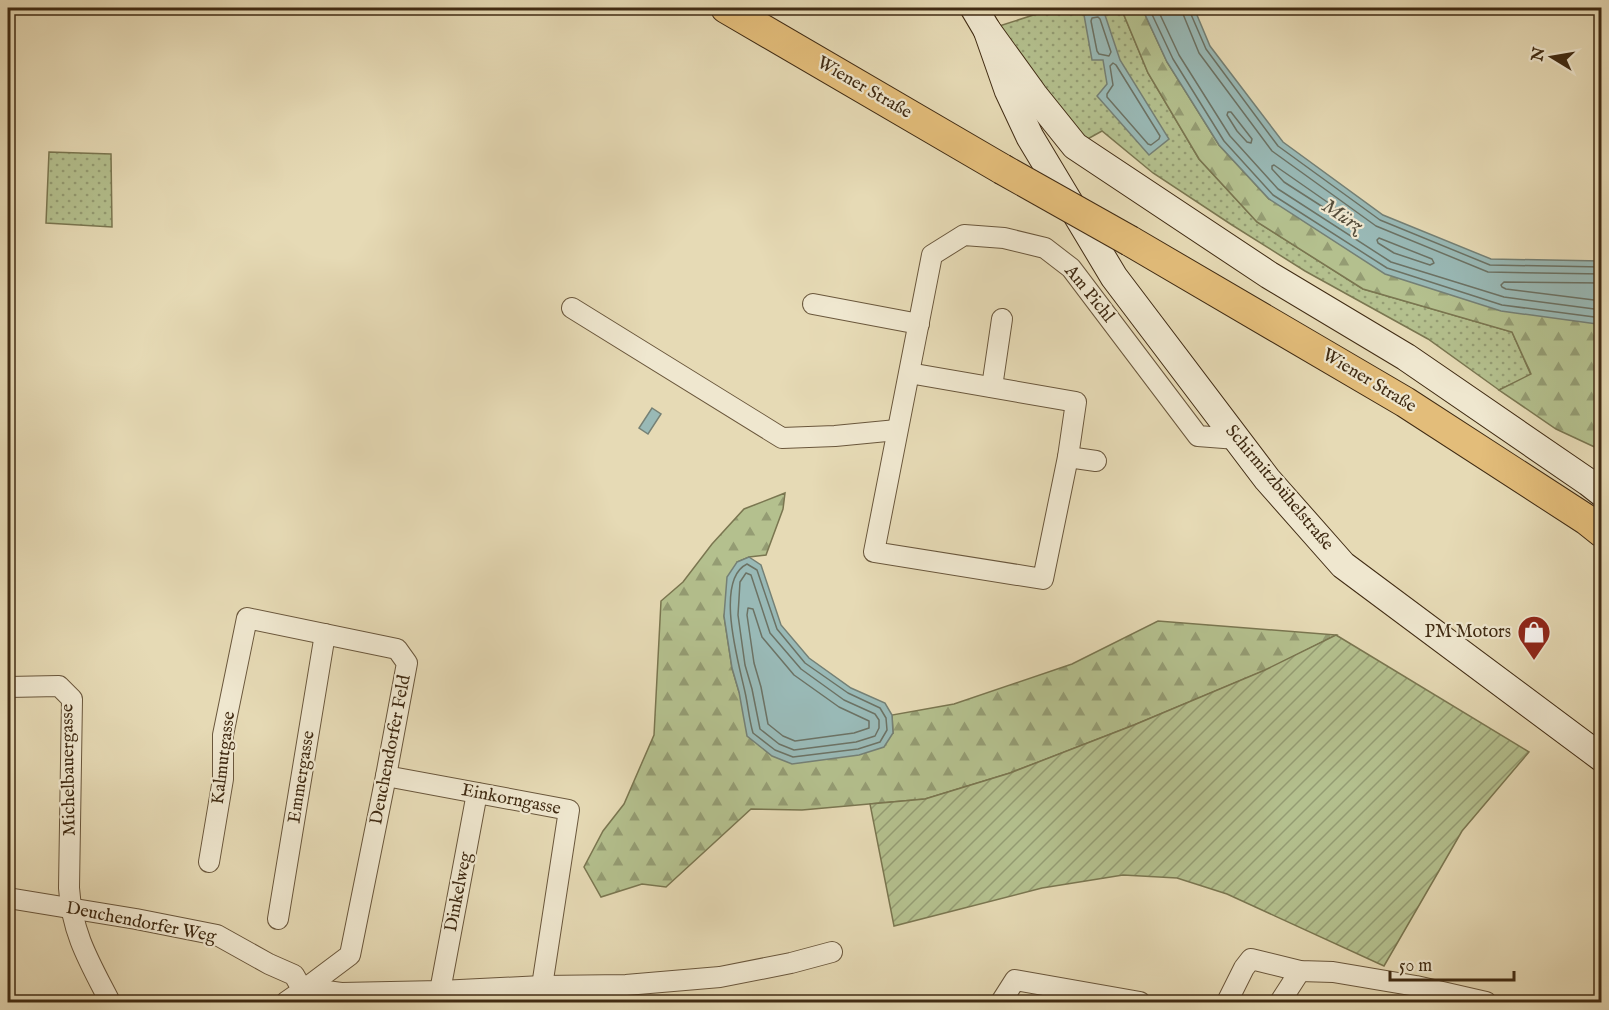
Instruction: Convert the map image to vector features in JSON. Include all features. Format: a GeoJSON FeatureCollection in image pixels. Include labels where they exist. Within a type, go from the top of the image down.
{"type":"FeatureCollection","features":[{"type":"Feature","properties":{"kind":"main road","name":"Wiener Straße"},"geometry":{"type":"LineString","coordinates":[[726,8],[1405,402],[1602,532]]}},
{"type":"Feature","properties":{"kind":"main road"},"geometry":{"type":"LineString","coordinates":[[981,19],[1034,95],[1076,146],[1269,275],[1406,357],[1602,493]]}},
{"type":"Feature","properties":{"kind":"main road","name":"Schirmitzbühelstraße"},"geometry":{"type":"LineString","coordinates":[[981,19],[1008,90],[1030,137],[1114,277],[1267,479],[1343,564],[1602,758]]}},
{"type":"Feature","properties":{"kind":"main road"},"geometry":{"type":"LineString","coordinates":[[1054,177],[1076,146]]}},
{"type":"Feature","properties":{"kind":"street","name":"Am Pichl"},"geometry":{"type":"LineString","coordinates":[[909,373],[1076,402],[1068,457],[1043,579],[874,552],[932,255],[964,235],[1004,238],[1045,248],[1071,268],[1198,436],[1237,439]]}},
{"type":"Feature","properties":{"kind":"street"},"geometry":{"type":"LineString","coordinates":[[813,304],[919,324]]}},
{"type":"Feature","properties":{"kind":"street"},"geometry":{"type":"LineString","coordinates":[[572,308],[782,438],[897,430]]}},
{"type":"Feature","properties":{"kind":"street"},"geometry":{"type":"LineString","coordinates":[[992,387],[1002,319]]}},
{"type":"Feature","properties":{"kind":"street"},"geometry":{"type":"LineString","coordinates":[[1068,457],[1095,461]]}},
{"type":"Feature","properties":{"kind":"street","name":"Deuchendorfer Feld"},"geometry":{"type":"LineString","coordinates":[[247,618],[398,649],[407,663],[350,956],[304,993]]}},
{"type":"Feature","properties":{"kind":"street","name":"Kalmutgasse"},"geometry":{"type":"LineString","coordinates":[[209,862],[223,779],[223,735],[247,618]]}},
{"type":"Feature","properties":{"kind":"street","name":"Emmergasse"},"geometry":{"type":"LineString","coordinates":[[278,919],[325,634]]}},
{"type":"Feature","properties":{"kind":"street","name":"Michelbauergasse"},"geometry":{"type":"LineString","coordinates":[[8,687],[59,686],[72,699],[70,909],[80,944],[110,1002]]}},
{"type":"Feature","properties":{"kind":"street","name":"Einkorngasse"},"geometry":{"type":"LineString","coordinates":[[386,776],[569,810],[542,986]]}},
{"type":"Feature","properties":{"kind":"street","name":"Dinkelweg"},"geometry":{"type":"LineString","coordinates":[[441,992],[477,793]]}},
{"type":"Feature","properties":{"kind":"street","name":"Deuchendorfer Weg"},"geometry":{"type":"LineString","coordinates":[[8,898],[216,935],[294,975],[304,993]]}},
{"type":"Feature","properties":{"kind":"street"},"geometry":{"type":"LineString","coordinates":[[304,993],[441,992],[542,986],[626,985],[720,977],[791,963],[832,952]]}},
{"type":"Feature","properties":{"kind":"street"},"geometry":{"type":"LineString","coordinates":[[1227,1002],[1251,959],[1300,971],[1333,972],[1416,986],[1486,1002]]}},
{"type":"Feature","properties":{"kind":"street"},"geometry":{"type":"LineString","coordinates":[[1280,1002],[1300,971]]}},
{"type":"Feature","properties":{"kind":"street"},"geometry":{"type":"LineString","coordinates":[[1001,1002],[1015,980],[1140,1002]]}},
{"type":"Feature","properties":{"kind":"green space"},"geometry":{"type":"Polygon","coordinates":[[[1055,8],[1121,8],[1148,73],[1199,159],[1257,222],[1363,289],[1512,332],[1531,375],[1499,390],[1428,339],[1305,271],[1232,225],[1153,173],[1102,131],[1075,146],[987,30],[1055,8]]]}},
{"type":"Feature","properties":{"kind":"green space"},"geometry":{"type":"Polygon","coordinates":[[[1121,8],[1142,8],[1167,62],[1219,145],[1269,199],[1597,324],[1601,323],[1601,450],[1556,429],[1499,390],[1531,374],[1512,332],[1363,289],[1257,222],[1199,159],[1148,73],[1121,8]]]}},
{"type":"Feature","properties":{"kind":"green space"},"geometry":{"type":"Polygon","coordinates":[[[49,152],[111,154],[112,227],[46,223],[49,152]]]}},
{"type":"Feature","properties":{"kind":"green space"},"geometry":{"type":"Polygon","coordinates":[[[785,493],[783,509],[766,555],[749,557],[737,562],[724,616],[732,668],[739,692],[893,733],[892,715],[954,704],[1072,664],[1158,621],[1336,635],[1266,670],[1134,725],[1010,773],[925,799],[802,810],[751,809],[666,887],[642,884],[601,897],[584,867],[603,831],[624,804],[654,735],[661,601],[683,582],[712,544],[744,509],[785,493]]]}},
{"type":"Feature","properties":{"kind":"green space"},"geometry":{"type":"Polygon","coordinates":[[[1336,635],[1529,752],[1462,831],[1384,966],[1227,894],[1177,878],[1123,875],[1042,888],[894,926],[870,804],[925,799],[1010,773],[1134,725],[1265,670],[1336,635]]]}},
{"type":"Feature","properties":{"kind":"water","name":"Mürz"},"geometry":{"type":"Polygon","coordinates":[[[1142,8],[1194,8],[1210,46],[1283,142],[1383,215],[1491,259],[1601,261],[1601,323],[1501,311],[1385,274],[1269,199],[1219,145],[1167,62],[1142,8]]]}},
{"type":"Feature","properties":{"kind":"water"},"geometry":{"type":"Polygon","coordinates":[[[1103,9],[1120,60],[1169,139],[1149,155],[1097,96],[1107,84],[1103,60],[1092,60],[1084,15],[1103,9]]]}},
{"type":"Feature","properties":{"kind":"water"},"geometry":{"type":"Polygon","coordinates":[[[652,408],[661,414],[648,434],[639,428],[652,408]]]}},
{"type":"Feature","properties":{"kind":"water"},"geometry":{"type":"Polygon","coordinates":[[[749,557],[761,565],[781,625],[809,658],[851,688],[885,703],[892,715],[893,733],[884,747],[859,755],[792,764],[772,756],[747,736],[732,668],[724,616],[727,577],[737,562],[749,557]]]}},
{"type":"Feature","properties":{"kind":"place","name":"PM Motors"},"geometry":{"type":"Point","coordinates":[1534,661]}}]}
